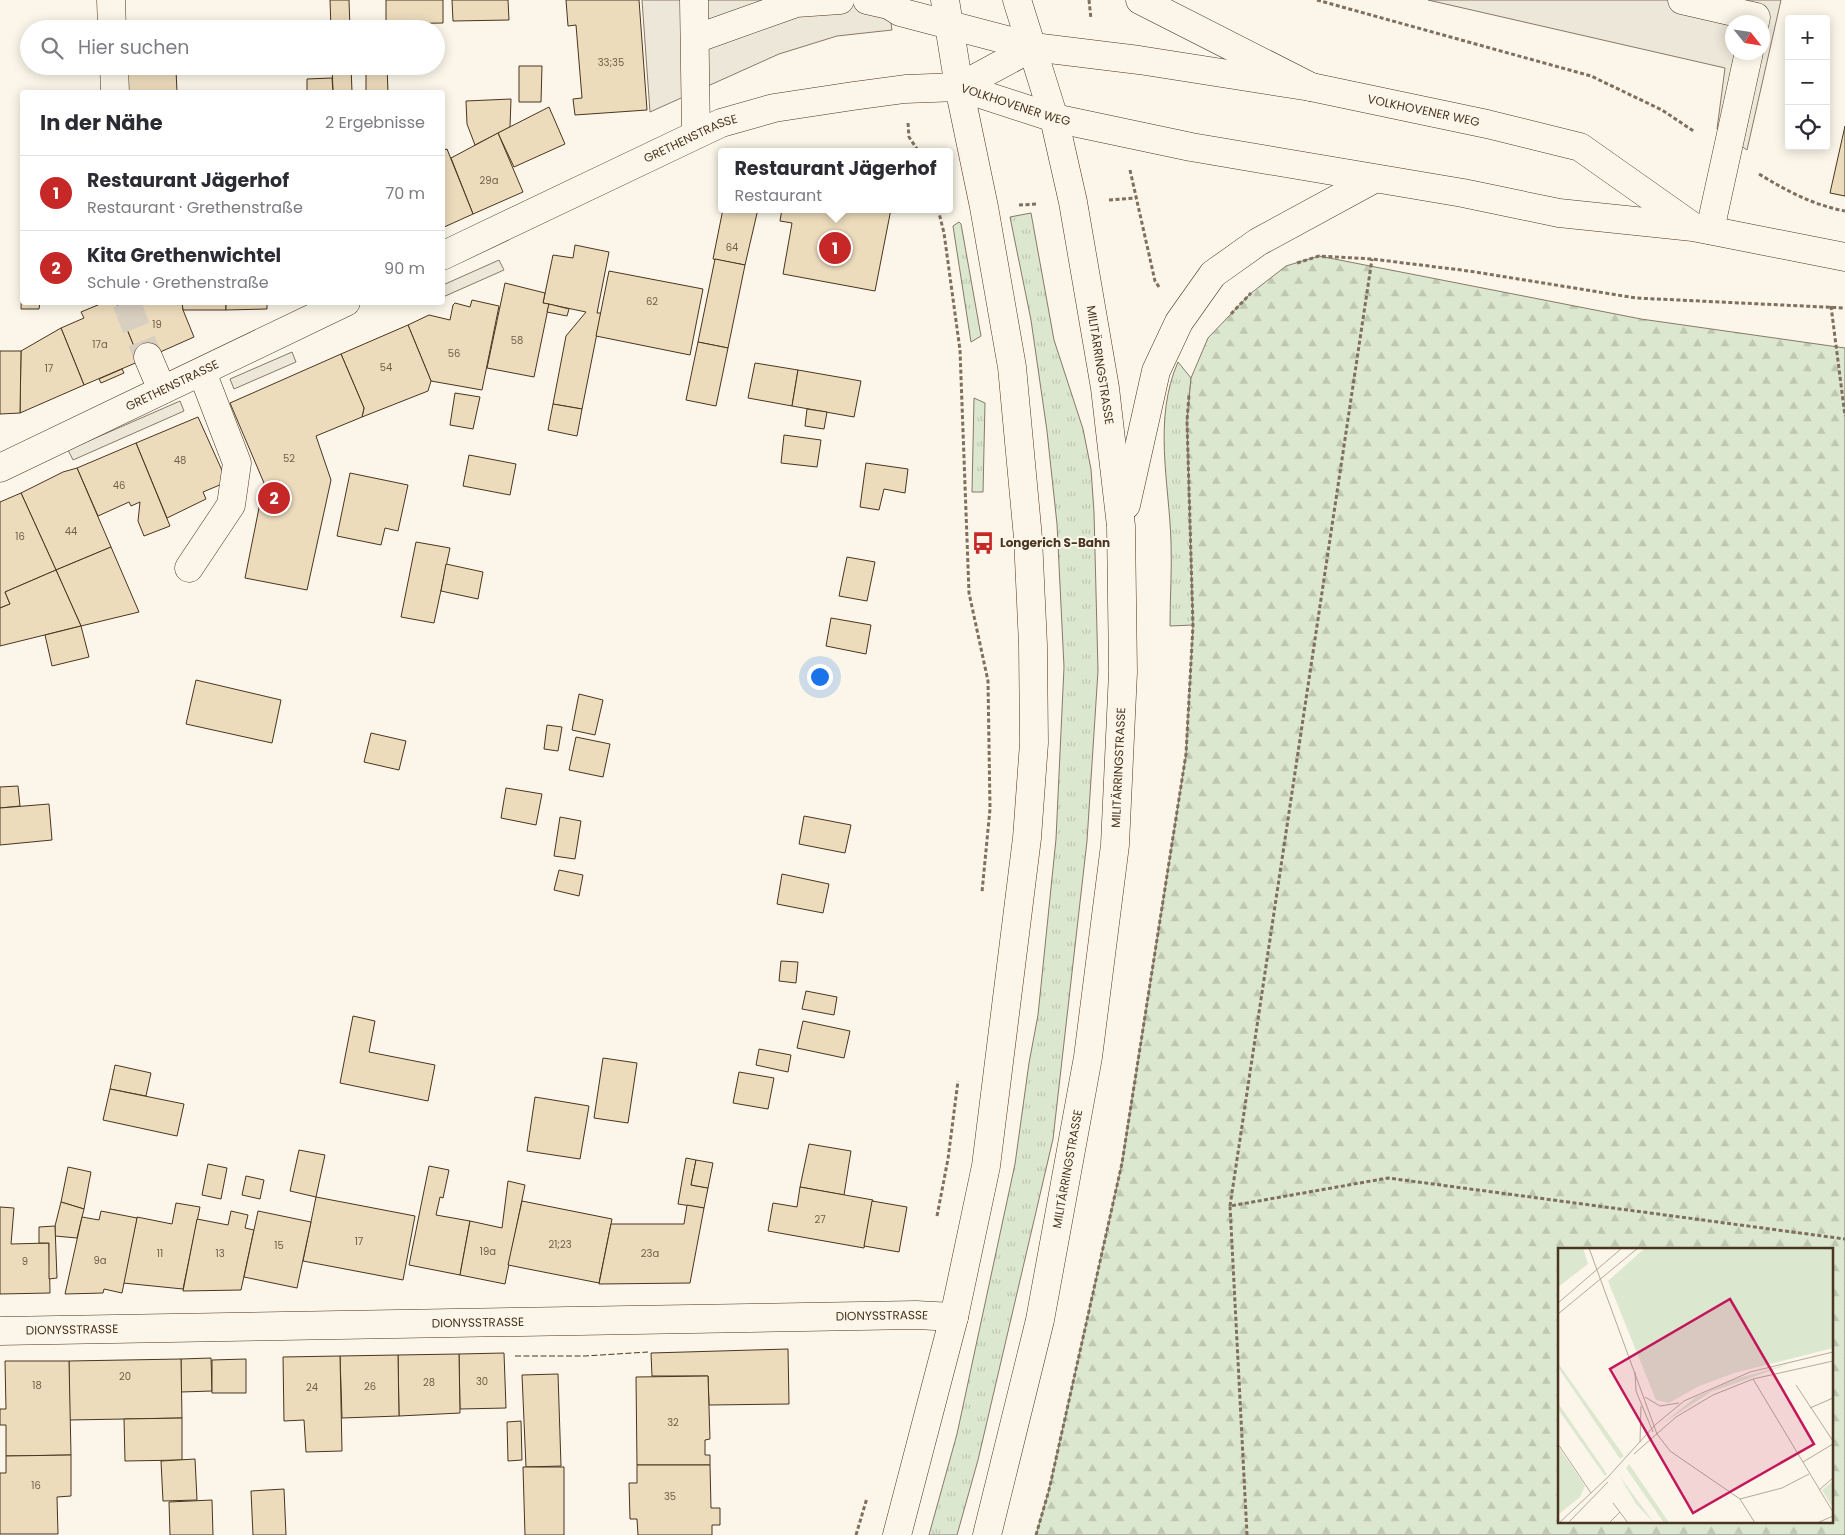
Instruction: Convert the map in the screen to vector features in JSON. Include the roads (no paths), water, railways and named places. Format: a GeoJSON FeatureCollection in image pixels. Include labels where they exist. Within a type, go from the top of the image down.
{"type":"FeatureCollection","features":[{"type":"Feature","properties":{"kind":"main road"},"geometry":{"type":"LineString","coordinates":[[111,0],[112,20]]}},
{"type":"Feature","properties":{"kind":"main road"},"geometry":{"type":"LineString","coordinates":[[694,0],[696,134]]}},
{"type":"Feature","properties":{"kind":"main road"},"geometry":{"type":"LineString","coordinates":[[695,39],[796,3],[840,0]]}},
{"type":"Feature","properties":{"kind":"main road","name":"MILITÄRRINGSTRASSE"},"geometry":{"type":"LineString","coordinates":[[987,1535],[1040,1320],[1088,1057],[1115,845],[1122,672],[1122,526],[1104,388],[1073,202],[1054,118],[1018,0]]}},
{"type":"Feature","properties":{"kind":"main road"},"geometry":{"type":"LineString","coordinates":[[1140,0],[1311,87]]}},
{"type":"Feature","properties":{"kind":"main road"},"geometry":{"type":"LineString","coordinates":[[1682,0],[1747,15]]}},
{"type":"Feature","properties":{"kind":"main road"},"geometry":{"type":"LineString","coordinates":[[878,2],[900,12],[948,13],[1033,47]]}},
{"type":"Feature","properties":{"kind":"main road"},"geometry":{"type":"LineString","coordinates":[[896,1535],[954,1317],[986,1166],[1027,838],[1034,743],[1033,645],[1028,538],[1012,367],[984,207],[959,87],[948,13]]}},
{"type":"Feature","properties":{"kind":"main road","name":"VOLKHOVENER WEG"},"geometry":{"type":"LineString","coordinates":[[959,87],[1033,47],[1139,60],[1311,87],[1487,124],[1580,147],[1702,229]]}},
{"type":"Feature","properties":{"kind":"main road"},"geometry":{"type":"LineString","coordinates":[[1702,229],[1727,154],[1747,60]]}},
{"type":"Feature","properties":{"kind":"main road"},"geometry":{"type":"LineString","coordinates":[[114,75],[114,90]]}},
{"type":"Feature","properties":{"kind":"main road","name":"VOLKHOVENER WEG"},"geometry":{"type":"LineString","coordinates":[[959,87],[1054,118],[1191,146],[1374,180],[1463,193],[1559,213],[1702,229],[1845,257]]}},
{"type":"Feature","properties":{"kind":"main road","name":"GRETHENSTRASSE"},"geometry":{"type":"LineString","coordinates":[[445,255],[696,134],[721,124],[774,108],[905,89],[959,87]]}},
{"type":"Feature","properties":{"kind":"main road"},"geometry":{"type":"LineString","coordinates":[[1122,526],[1156,371],[1180,322],[1213,274],[1258,242],[1374,180]]}},
{"type":"Feature","properties":{"kind":"main road","name":"GRETHENSTRASSE"},"geometry":{"type":"LineString","coordinates":[[0,468],[340,305]]}},
{"type":"Feature","properties":{"kind":"main road"},"geometry":{"type":"LineString","coordinates":[[148,358],[162,390]]}},
{"type":"Feature","properties":{"kind":"main road"},"geometry":{"type":"LineString","coordinates":[[189,568],[231,505],[237,463],[202,372]]}},
{"type":"Feature","properties":{"kind":"main road","name":"DIONYSSTRASSE"},"geometry":{"type":"LineString","coordinates":[[0,1331],[584,1319],[916,1315],[954,1317]]}},
{"type":"Feature","properties":{"kind":"tunnel"},"geometry":{"type":"LineString","coordinates":[[127,305],[148,357]]}},
{"type":"Feature","properties":{"kind":"place","name":"Restaurant Jägerhof"},"geometry":{"type":"Point","coordinates":[835,248]}},
{"type":"Feature","properties":{"kind":"place","name":"Kita Grethenwichtel"},"geometry":{"type":"Point","coordinates":[274,498]}},
{"type":"Feature","properties":{"kind":"place","name":"Longerich S-Bahn"},"geometry":{"type":"Point","coordinates":[983,543]}}]}
